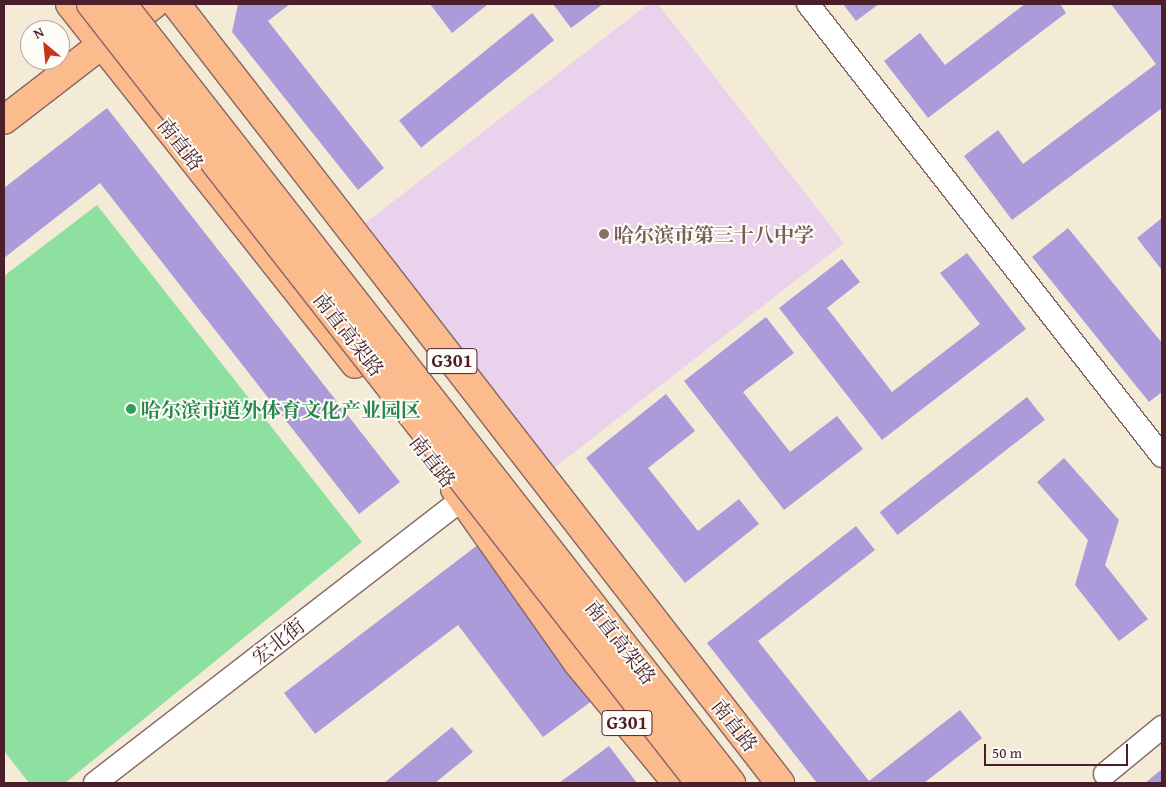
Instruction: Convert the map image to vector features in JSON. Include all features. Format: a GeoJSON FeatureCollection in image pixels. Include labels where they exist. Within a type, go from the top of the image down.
{"type":"FeatureCollection","features":[{"type":"Feature","properties":{"kind":"main road","name":"南直路"},"geometry":{"type":"LineString","coordinates":[[70,4],[462,499],[577,662],[677,783]]}},
{"type":"Feature","properties":{"kind":"main road","name":"南直高架路"},"geometry":{"type":"LineString","coordinates":[[91,4],[700,783]]}},
{"type":"Feature","properties":{"kind":"main road","name":"南直高架路"},"geometry":{"type":"LineString","coordinates":[[122,4],[731,783]]}},
{"type":"Feature","properties":{"kind":"main road"},"geometry":{"type":"LineString","coordinates":[[4,120],[154,4]]}},
{"type":"Feature","properties":{"kind":"main road","name":"南直路"},"geometry":{"type":"LineString","coordinates":[[176,4],[780,783]]}},
{"type":"Feature","properties":{"kind":"street"},"geometry":{"type":"LineString","coordinates":[[808,4],[1162,456]]}},
{"type":"Feature","properties":{"kind":"street","name":"宏北街"},"geometry":{"type":"LineString","coordinates":[[95,783],[462,499]]}},
{"type":"Feature","properties":{"kind":"street"},"geometry":{"type":"LineString","coordinates":[[1105,774],[1162,727]]}},
{"type":"Feature","properties":{"kind":"shaded area","name":"哈尔滨市第三十八中学"},"geometry":{"type":"Polygon","coordinates":[[[648,4],[658,4],[844,243],[554,468],[364,224],[648,4]]]}},
{"type":"Feature","properties":{"kind":"green space","name":"哈尔滨市道外体育文化产业园区"},"geometry":{"type":"Polygon","coordinates":[[[97,205],[362,542],[65,783],[29,783],[4,751],[4,276],[97,205]]]}},
{"type":"Feature","properties":{"kind":"building"},"geometry":{"type":"Polygon","coordinates":[[[238,4],[290,4],[268,21],[384,168],[358,190],[232,32],[238,4]]]}},
{"type":"Feature","properties":{"kind":"building"},"geometry":{"type":"Polygon","coordinates":[[[430,4],[486,4],[487,5],[452,33],[430,4]]]}},
{"type":"Feature","properties":{"kind":"building"},"geometry":{"type":"Polygon","coordinates":[[[553,4],[603,4],[571,28],[553,4]]]}},
{"type":"Feature","properties":{"kind":"building"},"geometry":{"type":"Polygon","coordinates":[[[843,4],[879,4],[856,21],[843,4]]]}},
{"type":"Feature","properties":{"kind":"building"},"geometry":{"type":"Polygon","coordinates":[[[1025,4],[1060,4],[1066,13],[928,118],[884,61],[920,33],[945,65],[1025,4]]]}},
{"type":"Feature","properties":{"kind":"building"},"geometry":{"type":"Polygon","coordinates":[[[1111,4],[1162,4],[1162,108],[1012,220],[964,156],[998,130],[1023,164],[1156,64],[1111,4]]]}},
{"type":"Feature","properties":{"kind":"building"},"geometry":{"type":"Polygon","coordinates":[[[532,13],[554,40],[421,148],[399,121],[532,13]]]}},
{"type":"Feature","properties":{"kind":"building"},"geometry":{"type":"Polygon","coordinates":[[[107,108],[400,482],[359,514],[100,183],[4,258],[4,188],[107,108]]]}},
{"type":"Feature","properties":{"kind":"building"},"geometry":{"type":"Polygon","coordinates":[[[1162,218],[1162,268],[1161,269],[1137,238],[1162,218]]]}},
{"type":"Feature","properties":{"kind":"building"},"geometry":{"type":"Polygon","coordinates":[[[1068,228],[1162,343],[1162,392],[1149,402],[1032,257],[1068,228]]]}},
{"type":"Feature","properties":{"kind":"building"},"geometry":{"type":"Polygon","coordinates":[[[967,253],[1026,329],[882,440],[779,308],[842,259],[860,282],[827,308],[892,392],[980,324],[940,273],[967,253]]]}},
{"type":"Feature","properties":{"kind":"building"},"geometry":{"type":"Polygon","coordinates":[[[766,317],[794,353],[743,392],[790,452],[837,416],[863,449],[784,510],[684,381],[766,317]]]}},
{"type":"Feature","properties":{"kind":"building"},"geometry":{"type":"Polygon","coordinates":[[[666,394],[695,431],[648,468],[698,531],[739,499],[759,524],[685,583],[586,458],[666,394]]]}},
{"type":"Feature","properties":{"kind":"building"},"geometry":{"type":"Polygon","coordinates":[[[1027,397],[1045,420],[897,535],[880,512],[1027,397]]]}},
{"type":"Feature","properties":{"kind":"building"},"geometry":{"type":"Polygon","coordinates":[[[1064,458],[1119,520],[1105,565],[1148,619],[1119,641],[1075,585],[1088,540],[1037,482],[1064,458]]]}},
{"type":"Feature","properties":{"kind":"building"},"geometry":{"type":"Polygon","coordinates":[[[856,526],[875,550],[758,641],[869,781],[960,710],[982,738],[924,783],[817,783],[707,643],[856,526]]]}},
{"type":"Feature","properties":{"kind":"building"},"geometry":{"type":"Polygon","coordinates":[[[479,544],[596,698],[543,737],[458,625],[315,734],[284,693],[479,544]]]}},
{"type":"Feature","properties":{"kind":"building"},"geometry":{"type":"Polygon","coordinates":[[[452,727],[473,752],[435,783],[384,783],[452,727]]]}},
{"type":"Feature","properties":{"kind":"building"},"geometry":{"type":"Polygon","coordinates":[[[609,746],[637,783],[559,783],[609,746]]]}},
{"type":"Feature","properties":{"kind":"building"},"geometry":{"type":"Polygon","coordinates":[[[1162,769],[1162,783],[1145,783],[1162,769]]]}},
{"type":"Feature","properties":{"kind":"place","name":"哈尔滨市第三十八中学"},"geometry":{"type":"Point","coordinates":[604,234]}},
{"type":"Feature","properties":{"kind":"place","name":"哈尔滨市道外体育文化产业园区"},"geometry":{"type":"Point","coordinates":[131,409]}}]}
